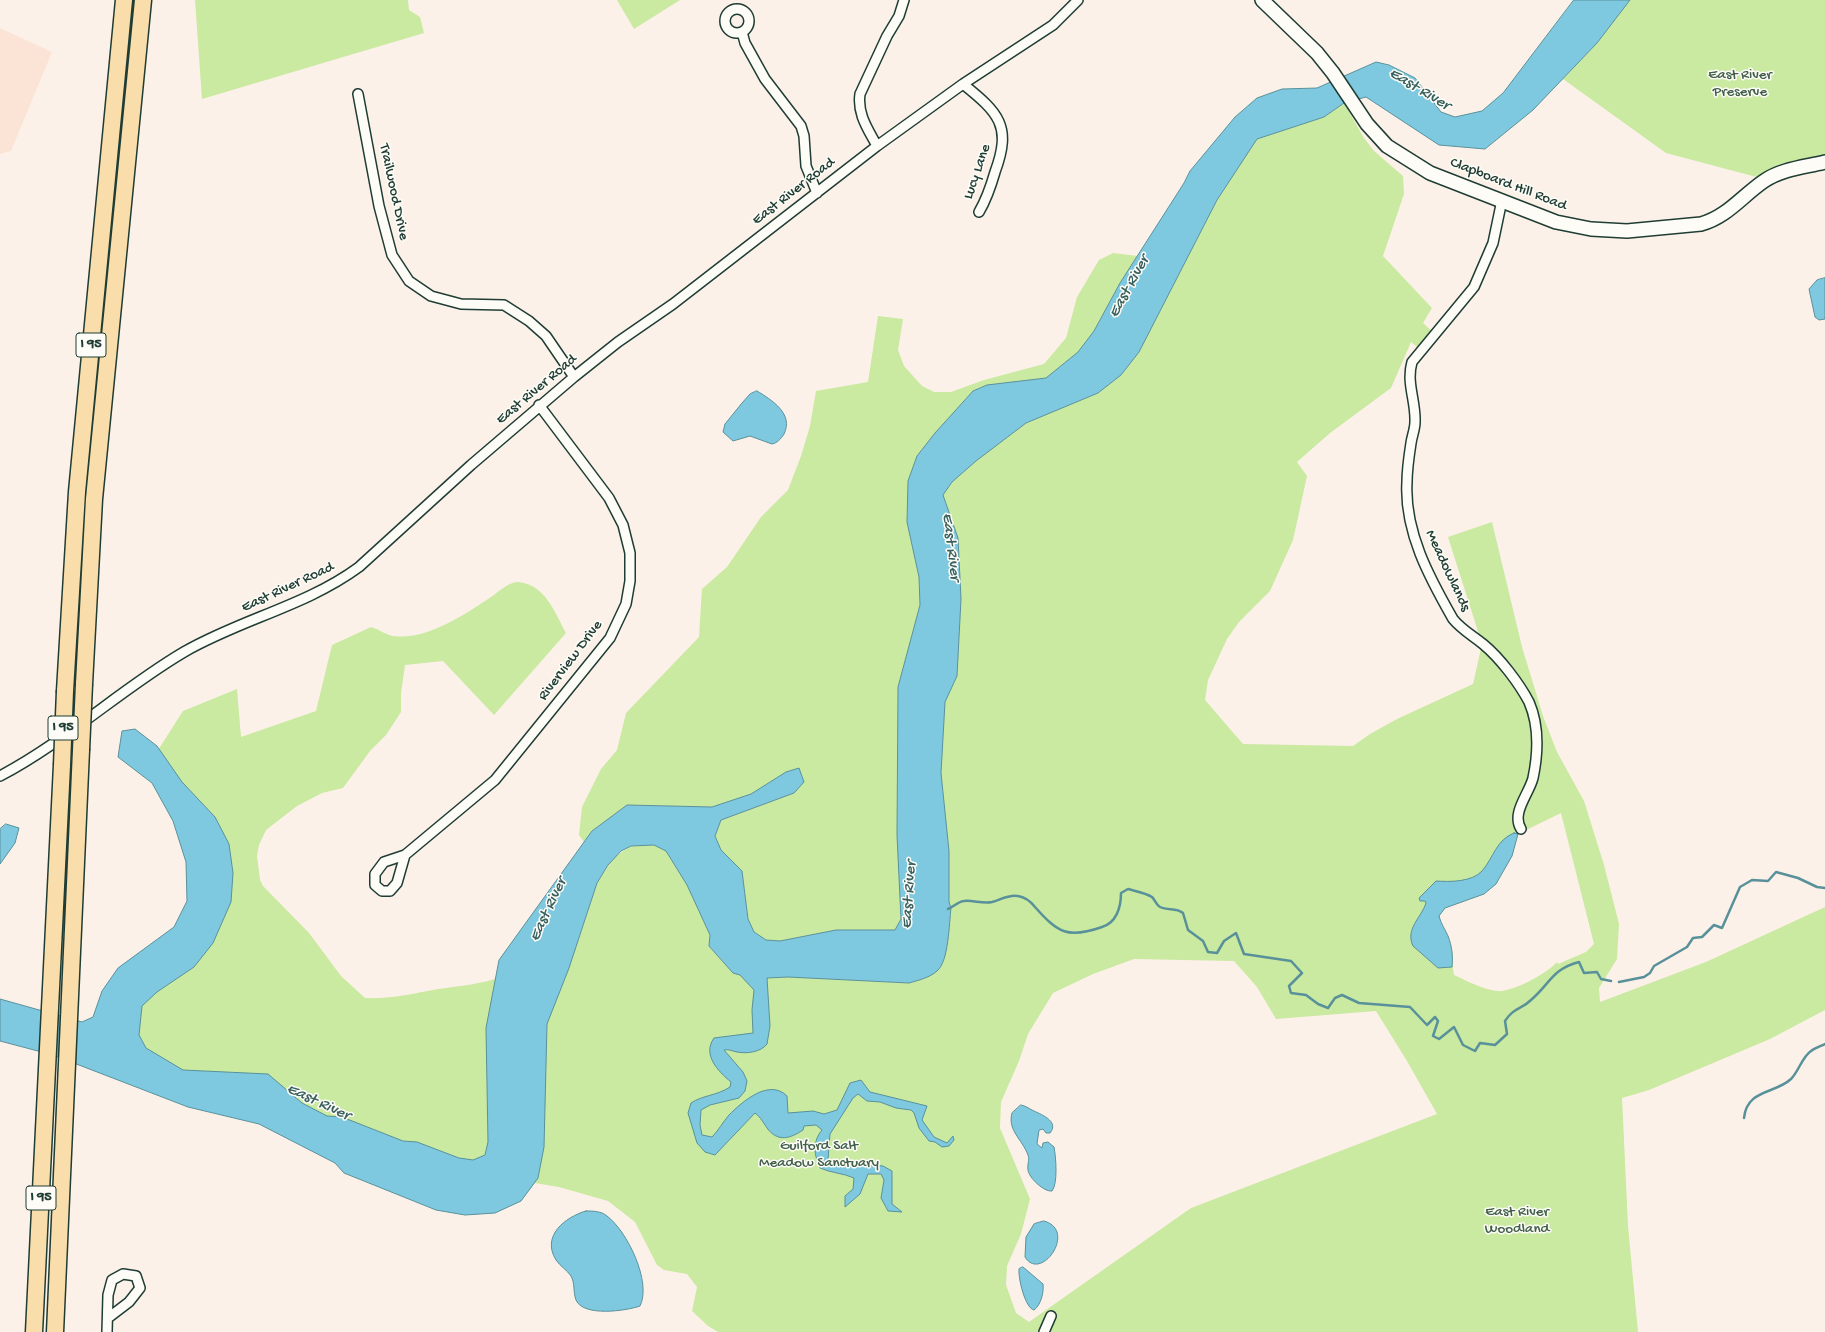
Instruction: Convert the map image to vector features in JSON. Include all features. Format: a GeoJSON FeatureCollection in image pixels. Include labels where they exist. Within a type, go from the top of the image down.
{"type":"FeatureCollection","features":[{"type":"Feature","properties":{"kind":"highway","name":"I 95"},"geometry":{"type":"LineString","coordinates":[[34,1332],[65,691],[77,492],[124,0]]}},
{"type":"Feature","properties":{"kind":"highway","name":"I 95"},"geometry":{"type":"LineString","coordinates":[[55,1332],[84,684],[94,499],[143,0]]}},
{"type":"Feature","properties":{"kind":"street"},"geometry":{"type":"LineString","coordinates":[[876,146],[861,116],[858,104],[860,94],[887,36],[899,16],[904,0]]}},
{"type":"Feature","properties":{"kind":"street","name":"East River Road"},"geometry":{"type":"LineString","coordinates":[[0,776],[24,762],[145,677],[184,652],[210,638],[296,603],[339,581],[381,547],[539,405],[618,342],[673,304],[818,193],[876,146],[963,84],[1052,25],[1078,0]]}},
{"type":"Feature","properties":{"kind":"street","name":"Clapboard Hill Road"},"geometry":{"type":"LineString","coordinates":[[1262,0],[1303,38],[1333,73],[1367,124],[1387,146],[1430,173],[1556,222],[1591,229],[1627,231],[1701,224],[1712,221],[1726,213],[1765,180],[1779,173],[1825,162]]}},
{"type":"Feature","properties":{"kind":"street"},"geometry":{"type":"LineString","coordinates":[[742,32],[745,43],[765,80],[801,126],[804,136],[806,166],[818,193]]}},
{"type":"Feature","properties":{"kind":"street","name":"Lucy Lane"},"geometry":{"type":"LineString","coordinates":[[963,84],[987,103],[997,117],[1004,138],[1002,153],[985,201],[979,212]]}},
{"type":"Feature","properties":{"kind":"street","name":"Trailwood Drive"},"geometry":{"type":"LineString","coordinates":[[358,94],[379,206],[392,255],[409,281],[430,296],[461,304],[504,305],[529,321],[546,336],[574,377]]}},
{"type":"Feature","properties":{"kind":"street","name":"Meadowlands"},"geometry":{"type":"LineString","coordinates":[[1502,200],[1493,242],[1474,286],[1412,362],[1409,372],[1409,383],[1415,408],[1415,423],[1408,460],[1407,493],[1409,518],[1416,543],[1452,619],[1462,629],[1484,644],[1511,674],[1529,702],[1534,722],[1537,748],[1532,779],[1518,817],[1518,825],[1521,829]]}},
{"type":"Feature","properties":{"kind":"street","name":"Riverview Drive"},"geometry":{"type":"LineString","coordinates":[[405,855],[495,780],[610,638],[626,604],[630,581],[630,553],[623,525],[609,498],[539,405]]}},
{"type":"Feature","properties":{"kind":"street"},"geometry":{"type":"LineString","coordinates":[[107,1332],[108,1296],[112,1280],[123,1274],[136,1276],[140,1288],[129,1302],[108,1318]]}},
{"type":"Feature","properties":{"kind":"street"},"geometry":{"type":"LineString","coordinates":[[1044,1332],[1051,1316]]}},
{"type":"Feature","properties":{"kind":"shaded area"},"geometry":{"type":"Polygon","coordinates":[[[0,28],[52,52],[11,151],[0,154],[0,28]]]}},
{"type":"Feature","properties":{"kind":"green space"},"geometry":{"type":"Polygon","coordinates":[[[195,0],[408,0],[409,10],[420,17],[424,33],[202,99],[195,0]]]}},
{"type":"Feature","properties":{"kind":"green space"},"geometry":{"type":"Polygon","coordinates":[[[617,0],[680,0],[634,29],[617,0]]]}},
{"type":"Feature","properties":{"kind":"green space","name":"East River Preserve"},"geometry":{"type":"Polygon","coordinates":[[[1630,0],[1825,0],[1825,162],[1764,179],[1666,153],[1563,79],[1597,43],[1630,0]]]}},
{"type":"Feature","properties":{"kind":"green space","name":"Guilford Salt Meadow Sanctuary"},"geometry":{"type":"Polygon","coordinates":[[[1344,103],[1364,138],[1374,151],[1403,176],[1404,194],[1383,256],[1432,308],[1423,323],[1435,334],[1421,350],[1411,342],[1391,388],[1330,433],[1297,462],[1307,476],[1293,540],[1270,591],[1239,622],[1227,639],[1208,680],[1205,700],[1243,744],[1353,746],[1370,734],[1397,719],[1473,684],[1482,644],[1448,537],[1492,522],[1522,647],[1543,716],[1557,752],[1584,801],[1604,865],[1619,924],[1617,959],[1599,988],[1600,1002],[1706,962],[1825,907],[1825,1010],[1770,1039],[1649,1090],[1622,1098],[1628,1226],[1638,1332],[718,1332],[708,1326],[692,1311],[697,1287],[687,1274],[664,1270],[657,1265],[635,1222],[608,1201],[559,1187],[535,1183],[521,1201],[495,1213],[465,1215],[436,1210],[296,1124],[159,1091],[105,1008],[207,891],[172,812],[157,792],[146,769],[183,711],[237,689],[241,737],[316,711],[332,645],[371,627],[393,636],[406,636],[433,630],[459,617],[515,582],[527,584],[542,594],[553,609],[566,633],[494,715],[443,661],[405,665],[401,693],[401,712],[386,735],[370,751],[343,788],[322,793],[297,806],[266,830],[259,845],[257,856],[260,880],[263,886],[309,933],[341,976],[365,998],[384,998],[480,983],[523,969],[577,944],[597,883],[614,857],[631,846],[654,845],[666,851],[687,885],[710,935],[709,946],[733,973],[767,978],[788,977],[909,983],[926,978],[951,908],[949,903],[949,851],[941,773],[945,702],[957,676],[961,599],[958,538],[943,495],[952,482],[976,461],[1026,423],[1098,393],[1121,375],[1139,352],[1217,200],[1257,139],[1324,117],[1344,103]],[[1561,813],[1518,834],[1512,856],[1496,884],[1484,894],[1445,908],[1439,916],[1452,949],[1454,975],[1486,988],[1503,991],[1520,986],[1538,977],[1557,962],[1558,964],[1586,952],[1594,944],[1561,813]],[[1134,959],[1093,974],[1053,993],[1028,1034],[1019,1061],[1001,1102],[1000,1128],[1030,1199],[1021,1234],[1007,1266],[1006,1285],[1016,1313],[1029,1322],[1191,1208],[1437,1114],[1376,1011],[1276,1019],[1257,987],[1234,961],[1134,959]]]}},
{"type":"Feature","properties":{"kind":"green space"},"geometry":{"type":"Polygon","coordinates":[[[1113,253],[1138,256],[1120,283],[1094,331],[1078,352],[1046,378],[987,385],[973,391],[935,433],[917,456],[908,481],[907,522],[919,577],[920,605],[898,687],[897,835],[901,919],[895,930],[836,930],[780,941],[766,940],[754,933],[748,919],[742,871],[721,850],[715,836],[721,820],[794,793],[786,772],[751,794],[712,807],[627,805],[592,831],[584,842],[579,835],[582,807],[601,769],[617,750],[626,713],[699,637],[702,589],[727,567],[761,517],[788,490],[801,456],[810,426],[816,391],[868,382],[878,316],[903,319],[898,350],[904,366],[922,386],[934,392],[951,392],[984,380],[1044,364],[1066,338],[1077,297],[1099,260],[1113,253]]]}},
{"type":"Feature","properties":{"kind":"water","name":"East River"},"geometry":{"type":"Polygon","coordinates":[[[1574,0],[1630,0],[1597,43],[1533,110],[1485,149],[1439,145],[1366,97],[1344,103],[1324,117],[1257,139],[1217,200],[1139,352],[1121,375],[1098,393],[1026,423],[976,461],[952,482],[943,495],[958,538],[961,599],[957,676],[945,702],[941,773],[949,851],[949,902],[951,908],[948,941],[944,959],[937,971],[924,978],[909,983],[788,977],[767,978],[770,1026],[767,1044],[758,1051],[741,1053],[724,1050],[743,1072],[747,1081],[745,1091],[739,1098],[710,1105],[701,1110],[700,1125],[702,1135],[712,1137],[729,1115],[741,1104],[756,1094],[772,1090],[780,1091],[787,1096],[788,1113],[813,1111],[824,1114],[837,1110],[850,1083],[861,1080],[870,1092],[927,1106],[922,1120],[934,1137],[947,1143],[953,1136],[954,1140],[949,1146],[942,1147],[935,1142],[929,1141],[919,1128],[914,1113],[911,1110],[896,1108],[880,1102],[867,1101],[858,1094],[853,1098],[830,1134],[828,1160],[883,1166],[892,1171],[892,1204],[902,1212],[888,1211],[881,1198],[884,1180],[881,1174],[868,1174],[860,1194],[845,1207],[845,1196],[853,1189],[854,1178],[820,1168],[816,1158],[815,1144],[822,1130],[816,1125],[804,1126],[803,1130],[785,1138],[771,1133],[755,1113],[715,1155],[705,1152],[697,1143],[688,1113],[691,1103],[700,1098],[725,1090],[730,1087],[731,1082],[721,1073],[713,1062],[710,1050],[711,1044],[714,1038],[753,1033],[752,1010],[754,990],[740,975],[733,973],[709,946],[710,935],[687,885],[666,851],[654,845],[631,846],[621,851],[608,865],[597,883],[569,968],[547,1024],[544,1147],[538,1178],[521,1201],[495,1213],[465,1215],[436,1210],[344,1173],[335,1163],[259,1124],[188,1107],[53,1055],[0,1041],[0,999],[82,1022],[93,1017],[102,991],[118,968],[174,927],[187,901],[186,862],[173,821],[152,783],[118,757],[122,731],[135,729],[157,746],[182,782],[215,817],[229,844],[233,873],[231,902],[213,943],[194,967],[157,992],[142,1006],[139,1035],[146,1048],[183,1070],[268,1074],[302,1103],[327,1116],[342,1117],[403,1141],[417,1142],[459,1158],[473,1160],[485,1155],[488,1142],[486,1028],[499,960],[592,831],[627,805],[712,807],[751,794],[786,772],[799,768],[804,782],[794,793],[721,820],[715,836],[721,850],[742,871],[748,919],[754,932],[766,940],[780,941],[836,930],[895,930],[901,919],[897,835],[898,687],[920,605],[919,577],[907,522],[908,481],[917,456],[935,433],[973,391],[987,385],[1046,378],[1078,352],[1094,331],[1120,283],[1184,183],[1190,171],[1235,117],[1257,98],[1282,89],[1317,88],[1376,62],[1389,65],[1415,78],[1441,112],[1455,117],[1482,111],[1503,93],[1574,0]]]}},
{"type":"Feature","properties":{"kind":"water"},"geometry":{"type":"Polygon","coordinates":[[[1825,278],[1825,319],[1819,320],[1815,317],[1809,289],[1817,280],[1825,278]]]}},
{"type":"Feature","properties":{"kind":"water"},"geometry":{"type":"Polygon","coordinates":[[[757,391],[775,403],[784,414],[786,427],[784,434],[776,443],[772,444],[750,436],[733,441],[723,432],[725,424],[750,394],[757,391]]]}},
{"type":"Feature","properties":{"kind":"water"},"geometry":{"type":"Polygon","coordinates":[[[6,824],[19,828],[15,843],[0,864],[0,829],[6,824]]]}},
{"type":"Feature","properties":{"kind":"water"},"geometry":{"type":"Polygon","coordinates":[[[1514,833],[1518,834],[1512,856],[1496,884],[1484,894],[1445,908],[1439,916],[1447,933],[1451,947],[1452,967],[1438,968],[1413,946],[1411,940],[1412,929],[1426,903],[1425,901],[1420,901],[1419,898],[1436,881],[1467,879],[1478,875],[1486,866],[1499,844],[1514,833]]]}},
{"type":"Feature","properties":{"kind":"water"},"geometry":{"type":"Polygon","coordinates":[[[1021,1105],[1026,1106],[1048,1118],[1053,1125],[1050,1133],[1046,1133],[1043,1129],[1039,1130],[1037,1144],[1042,1148],[1043,1143],[1048,1142],[1054,1147],[1056,1177],[1052,1191],[1041,1187],[1031,1177],[1028,1168],[1028,1155],[1013,1130],[1011,1119],[1012,1113],[1021,1105]]]}},
{"type":"Feature","properties":{"kind":"water"},"geometry":{"type":"Polygon","coordinates":[[[586,1211],[594,1211],[605,1214],[615,1223],[629,1245],[636,1258],[643,1284],[643,1296],[640,1306],[625,1310],[596,1311],[587,1309],[580,1305],[576,1300],[571,1276],[556,1260],[552,1251],[551,1243],[553,1236],[563,1223],[586,1211]]]}},
{"type":"Feature","properties":{"kind":"water"},"geometry":{"type":"Polygon","coordinates":[[[1044,1221],[1054,1226],[1058,1234],[1057,1243],[1053,1252],[1047,1259],[1040,1264],[1032,1263],[1025,1257],[1026,1237],[1034,1224],[1044,1221]]]}},
{"type":"Feature","properties":{"kind":"water"},"geometry":{"type":"Polygon","coordinates":[[[1023,1267],[1043,1284],[1042,1298],[1034,1310],[1025,1299],[1021,1285],[1019,1269],[1023,1267]]]}},
{"type":"Feature","properties":{"kind":"waterway"},"geometry":{"type":"LineString","coordinates":[[1619,982],[1644,977],[1650,973],[1654,966],[1687,947],[1693,938],[1702,937],[1714,925],[1722,928],[1740,887],[1752,880],[1768,881],[1776,872],[1798,878],[1817,887],[1825,888]]}},
{"type":"Feature","properties":{"kind":"waterway"},"geometry":{"type":"LineString","coordinates":[[948,909],[962,901],[989,902],[1008,896],[1018,896],[1023,897],[1030,902],[1050,923],[1057,928],[1072,933],[1080,933],[1107,925],[1117,914],[1121,893],[1128,889],[1137,891],[1152,897],[1160,907],[1178,910],[1183,913],[1188,930],[1203,941],[1208,952],[1217,953],[1224,941],[1236,933],[1244,954],[1291,961],[1302,973],[1289,986],[1291,993],[1306,995],[1318,1004],[1328,1008],[1335,998],[1342,995],[1359,1003],[1410,1007],[1427,1025],[1435,1017],[1438,1021],[1433,1036],[1439,1039],[1454,1027],[1463,1045],[1475,1051],[1480,1043],[1495,1045],[1507,1034],[1505,1021],[1508,1016],[1527,1003],[1557,973],[1570,965],[1579,962],[1584,973],[1597,972],[1601,979],[1611,981]]}},
{"type":"Feature","properties":{"kind":"waterway"},"geometry":{"type":"LineString","coordinates":[[1744,1118],[1746,1109],[1750,1102],[1763,1093],[1785,1084],[1791,1079],[1808,1054],[1814,1049],[1825,1044]]}},
{"type":"Feature","properties":{"kind":"park label","name":"East River Woodland"},"geometry":{"type":"Point","coordinates":[1517,1222]}}]}
